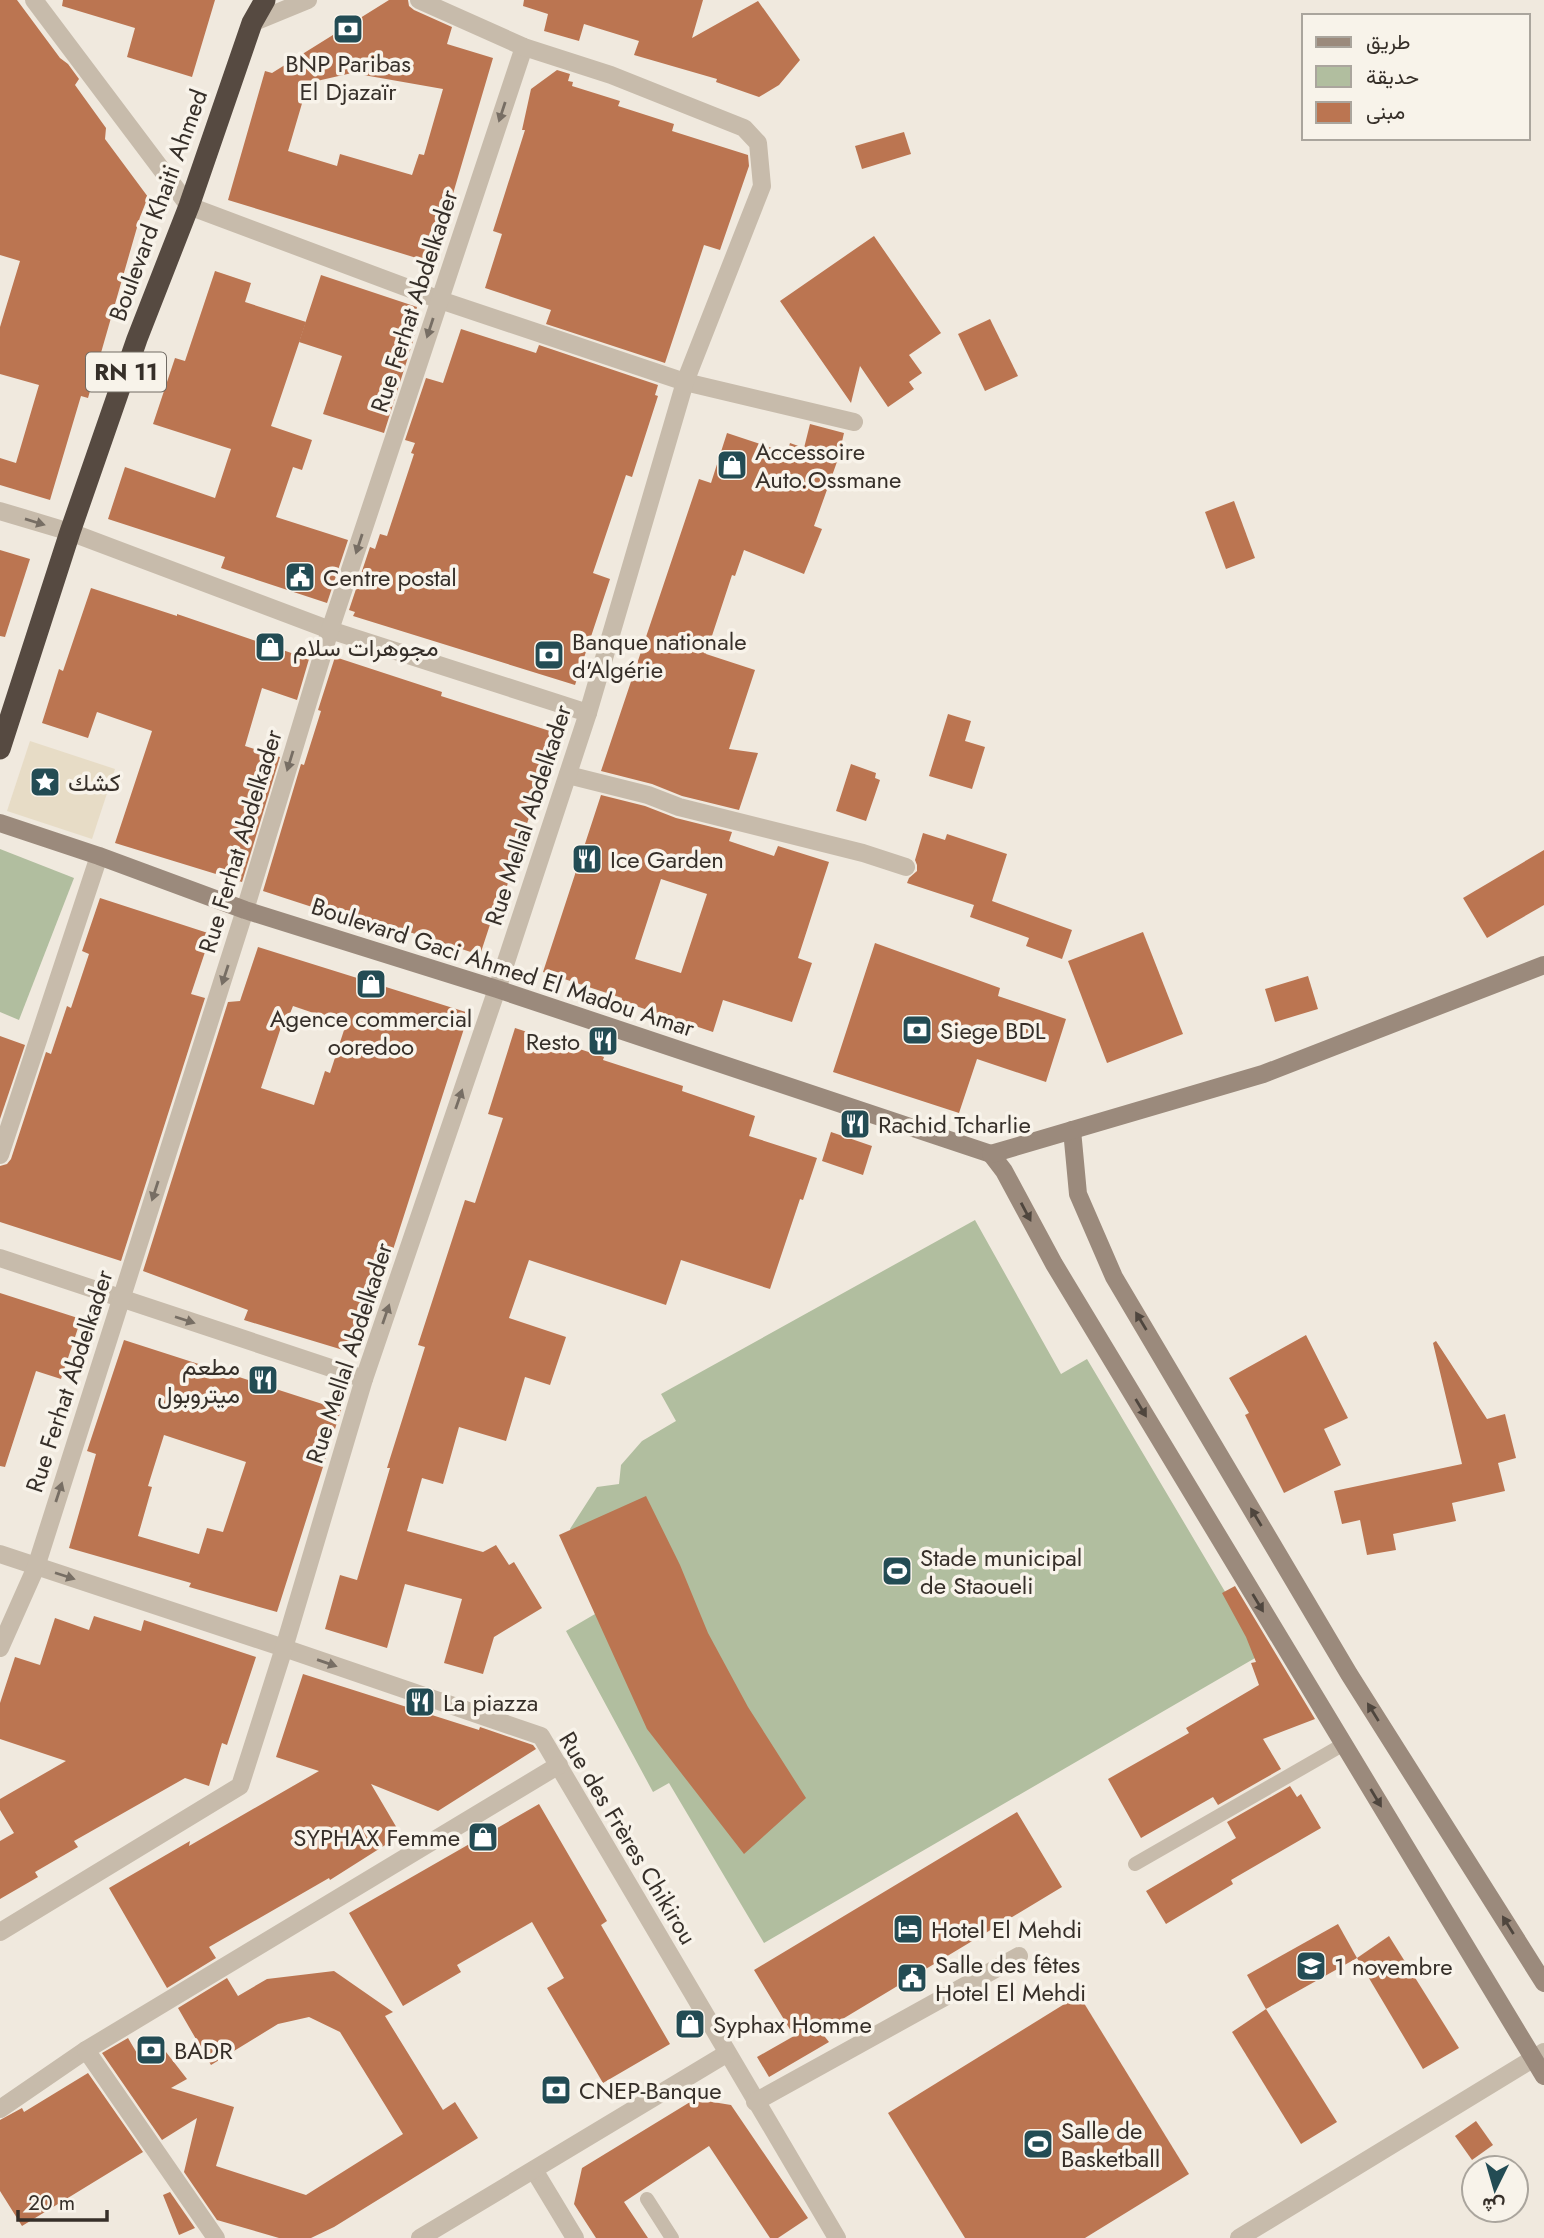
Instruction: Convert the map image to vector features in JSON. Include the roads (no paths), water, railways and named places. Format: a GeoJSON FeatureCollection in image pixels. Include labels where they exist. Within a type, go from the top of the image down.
{"type":"FeatureCollection","features":[{"type":"Feature","properties":{"kind":"highway","name":"Boulevard Khaiti Ahmed"},"geometry":{"type":"LineString","coordinates":[[0,749],[70,532],[137,340],[189,206],[252,23],[265,0]]}},
{"type":"Feature","properties":{"kind":"main road"},"geometry":{"type":"LineString","coordinates":[[252,23],[258,0]]}},
{"type":"Feature","properties":{"kind":"main road","name":"Boulevard Gaci Ahmed El Madou Amar"},"geometry":{"type":"LineString","coordinates":[[0,823],[245,910],[497,989],[991,1154]]}},
{"type":"Feature","properties":{"kind":"main road"},"geometry":{"type":"LineString","coordinates":[[1544,965],[1263,1074],[991,1154],[1004,1171],[1054,1264],[1343,1744],[1538,2056],[1544,2076]]}},
{"type":"Feature","properties":{"kind":"main road"},"geometry":{"type":"LineString","coordinates":[[1072,1130],[1077,1194],[1114,1277],[1349,1674],[1544,1983]]}},
{"type":"Feature","properties":{"kind":"street"},"geometry":{"type":"LineString","coordinates":[[34,0],[189,206],[440,300],[685,382],[854,422]]}},
{"type":"Feature","properties":{"kind":"street"},"geometry":{"type":"LineString","coordinates":[[252,23],[308,0]]}},
{"type":"Feature","properties":{"kind":"street","name":"Rue Mellal Abdelkader"},"geometry":{"type":"LineString","coordinates":[[0,1932],[240,1786],[364,1379],[588,713],[685,382],[762,186],[758,144],[744,128],[611,75],[524,47],[419,0]]}},
{"type":"Feature","properties":{"kind":"street","name":"Rue Ferhat Abdelkader"},"geometry":{"type":"LineString","coordinates":[[0,1647],[36,1567],[245,910],[330,630],[524,47]]}},
{"type":"Feature","properties":{"kind":"street"},"geometry":{"type":"LineString","coordinates":[[0,511],[70,532],[330,630],[588,713]]}},
{"type":"Feature","properties":{"kind":"street"},"geometry":{"type":"LineString","coordinates":[[568,775],[679,807],[863,853],[906,867]]}},
{"type":"Feature","properties":{"kind":"street"},"geometry":{"type":"LineString","coordinates":[[0,1155],[99,856]]}},
{"type":"Feature","properties":{"kind":"street"},"geometry":{"type":"LineString","coordinates":[[0,1258],[364,1379]]}},
{"type":"Feature","properties":{"kind":"street","name":"Rue des Frères Chikirou"},"geometry":{"type":"LineString","coordinates":[[0,1554],[541,1736],[832,2236]]}},
{"type":"Feature","properties":{"kind":"street"},"geometry":{"type":"LineString","coordinates":[[0,2109],[86,2050],[559,1765]]}},
{"type":"Feature","properties":{"kind":"street"},"geometry":{"type":"LineString","coordinates":[[755,2102],[1018,1956]]}},
{"type":"Feature","properties":{"kind":"street"},"geometry":{"type":"LineString","coordinates":[[86,2050],[216,2238]]}},
{"type":"Feature","properties":{"kind":"street"},"geometry":{"type":"LineString","coordinates":[[419,2238],[726,2054]]}},
{"type":"Feature","properties":{"kind":"street"},"geometry":{"type":"LineString","coordinates":[[1239,2238],[1538,2056]]}},
{"type":"Feature","properties":{"kind":"street"},"geometry":{"type":"LineString","coordinates":[[534,2170],[575,2238]]}},
{"type":"Feature","properties":{"kind":"lane"},"geometry":{"type":"LineString","coordinates":[[1135,1864],[1343,1744]]}},
{"type":"Feature","properties":{"kind":"lane"},"geometry":{"type":"LineString","coordinates":[[647,2199],[672,2238]]}},
{"type":"Feature","properties":{"kind":"place","name":"BNP Paribas El Djazaïr"},"geometry":{"type":"Point","coordinates":[348,29]}},
{"type":"Feature","properties":{"kind":"place","name":"Accessoire Auto.Ossmane"},"geometry":{"type":"Point","coordinates":[732,465]}},
{"type":"Feature","properties":{"kind":"place","name":"Centre postal"},"geometry":{"type":"Point","coordinates":[300,577]}},
{"type":"Feature","properties":{"kind":"place","name":"مجوهرات سلام"},"geometry":{"type":"Point","coordinates":[270,647]}},
{"type":"Feature","properties":{"kind":"place","name":"Banque nationale d'Algérie"},"geometry":{"type":"Point","coordinates":[549,655]}},
{"type":"Feature","properties":{"kind":"place","name":"كشك"},"geometry":{"type":"Point","coordinates":[45,782]}},
{"type":"Feature","properties":{"kind":"place","name":"Ice Garden"},"geometry":{"type":"Point","coordinates":[587,859]}},
{"type":"Feature","properties":{"kind":"place","name":"Agence commercial ooredoo"},"geometry":{"type":"Point","coordinates":[371,984]}},
{"type":"Feature","properties":{"kind":"place","name":"Siege BDL"},"geometry":{"type":"Point","coordinates":[917,1030]}},
{"type":"Feature","properties":{"kind":"place","name":"Resto"},"geometry":{"type":"Point","coordinates":[603,1041]}},
{"type":"Feature","properties":{"kind":"place","name":"Rachid Tcharlie"},"geometry":{"type":"Point","coordinates":[855,1124]}},
{"type":"Feature","properties":{"kind":"place","name":"مطعم ميتروبول"},"geometry":{"type":"Point","coordinates":[263,1380]}},
{"type":"Feature","properties":{"kind":"place","name":"Stade municipal de Staoueli"},"geometry":{"type":"Point","coordinates":[897,1571]}},
{"type":"Feature","properties":{"kind":"place","name":"La piazza"},"geometry":{"type":"Point","coordinates":[420,1702]}},
{"type":"Feature","properties":{"kind":"place","name":"SYPHAX Femme"},"geometry":{"type":"Point","coordinates":[483,1837]}},
{"type":"Feature","properties":{"kind":"place","name":"Hotel El Mehdi"},"geometry":{"type":"Point","coordinates":[908,1929]}},
{"type":"Feature","properties":{"kind":"place","name":"1 novembre"},"geometry":{"type":"Point","coordinates":[1311,1966]}},
{"type":"Feature","properties":{"kind":"place","name":"Salle des fêtes Hotel El Mehdi"},"geometry":{"type":"Point","coordinates":[912,1978]}},
{"type":"Feature","properties":{"kind":"place","name":"Syphax Homme"},"geometry":{"type":"Point","coordinates":[690,2024]}},
{"type":"Feature","properties":{"kind":"place","name":"BADR"},"geometry":{"type":"Point","coordinates":[151,2050]}},
{"type":"Feature","properties":{"kind":"place","name":"CNEP-Banque"},"geometry":{"type":"Point","coordinates":[556,2090]}},
{"type":"Feature","properties":{"kind":"place","name":"Salle de Basketball"},"geometry":{"type":"Point","coordinates":[1038,2144]}}]}
